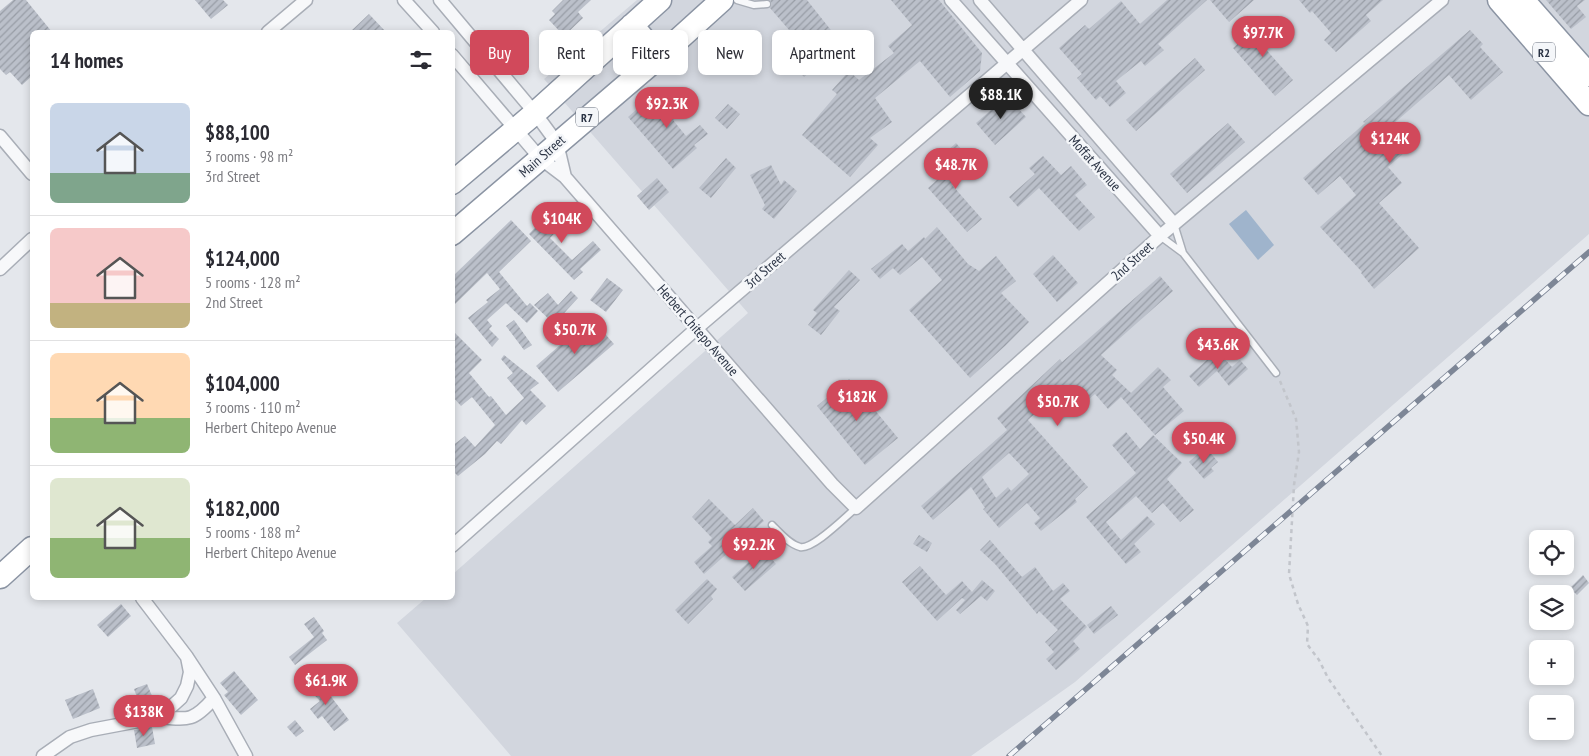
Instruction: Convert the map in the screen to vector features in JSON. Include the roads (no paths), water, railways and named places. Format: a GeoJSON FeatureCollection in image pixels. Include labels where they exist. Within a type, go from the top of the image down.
{"type":"FeatureCollection","features":[{"type":"Feature","properties":{"kind":"highway","name":"Main Street"},"geometry":{"type":"LineString","coordinates":[[688,31],[722,0]]}},
{"type":"Feature","properties":{"kind":"highway","name":"R2"},"geometry":{"type":"LineString","coordinates":[[1499,0],[1589,104]]}},
{"type":"Feature","properties":{"kind":"highway","name":"R2"},"geometry":{"type":"LineString","coordinates":[[1523,0],[1589,76]]}},
{"type":"Feature","properties":{"kind":"highway"},"geometry":{"type":"LineString","coordinates":[[455,180],[535,113],[632,25],[652,4]]}},
{"type":"Feature","properties":{"kind":"highway"},"geometry":{"type":"LineString","coordinates":[[632,25],[636,30]]}},
{"type":"Feature","properties":{"kind":"highway","name":"Main Street"},"geometry":{"type":"LineString","coordinates":[[455,231],[638,75]]}},
{"type":"Feature","properties":{"kind":"highway"},"geometry":{"type":"LineString","coordinates":[[0,577],[30,550]]}},
{"type":"Feature","properties":{"kind":"street"},"geometry":{"type":"LineString","coordinates":[[270,30],[306,0]]}},
{"type":"Feature","properties":{"kind":"street"},"geometry":{"type":"LineString","coordinates":[[404,0],[431,30]]}},
{"type":"Feature","properties":{"kind":"street","name":"Herbert Chitepo Avenue"},"geometry":{"type":"LineString","coordinates":[[440,0],[535,113],[557,143],[565,177]]}},
{"type":"Feature","properties":{"kind":"street","name":"Moffat Avenue"},"geometry":{"type":"LineString","coordinates":[[951,0],[1160,236]]}},
{"type":"Feature","properties":{"kind":"street","name":"Moffat Avenue"},"geometry":{"type":"LineString","coordinates":[[980,0],[1174,224]]}},
{"type":"Feature","properties":{"kind":"street","name":"3rd Street"},"geometry":{"type":"LineString","coordinates":[[455,543],[696,329],[1081,0]]}},
{"type":"Feature","properties":{"kind":"street","name":"2nd Street"},"geometry":{"type":"LineString","coordinates":[[856,508],[1160,236],[1442,0]]}},
{"type":"Feature","properties":{"kind":"street","name":"Herbert Chitepo Avenue"},"geometry":{"type":"LineString","coordinates":[[455,58],[540,158],[565,177],[832,484],[856,508]]}},
{"type":"Feature","properties":{"kind":"street"},"geometry":{"type":"LineString","coordinates":[[0,136],[30,172]]}},
{"type":"Feature","properties":{"kind":"street"},"geometry":{"type":"LineString","coordinates":[[0,268],[30,241]]}},
{"type":"Feature","properties":{"kind":"street"},"geometry":{"type":"LineString","coordinates":[[144,600],[187,657],[214,698],[246,756]]}},
{"type":"Feature","properties":{"kind":"street"},"geometry":{"type":"LineString","coordinates":[[160,717],[180,698],[187,686],[190,672],[187,657]]}},
{"type":"Feature","properties":{"kind":"street"},"geometry":{"type":"LineString","coordinates":[[43,756],[70,737],[92,730],[160,717],[184,719],[194,717],[202,712],[214,698]]}},
{"type":"Feature","properties":{"kind":"lane"},"geometry":{"type":"LineString","coordinates":[[737,0],[754,5],[766,4]]}},
{"type":"Feature","properties":{"kind":"lane"},"geometry":{"type":"LineString","coordinates":[[1174,224],[1183,253]]}},
{"type":"Feature","properties":{"kind":"lane"},"geometry":{"type":"LineString","coordinates":[[1160,236],[1183,253],[1276,373]]}},
{"type":"Feature","properties":{"kind":"lane"},"geometry":{"type":"LineString","coordinates":[[772,525],[788,541],[801,547],[812,545],[856,508]]}},
{"type":"Feature","properties":{"kind":"water"},"geometry":{"type":"Polygon","coordinates":[[[1246,210],[1274,245],[1258,260],[1229,224],[1246,210]]]}},
{"type":"Feature","properties":{"kind":"railway"},"geometry":{"type":"LineString","coordinates":[[1009,756],[1589,252]]}}]}
